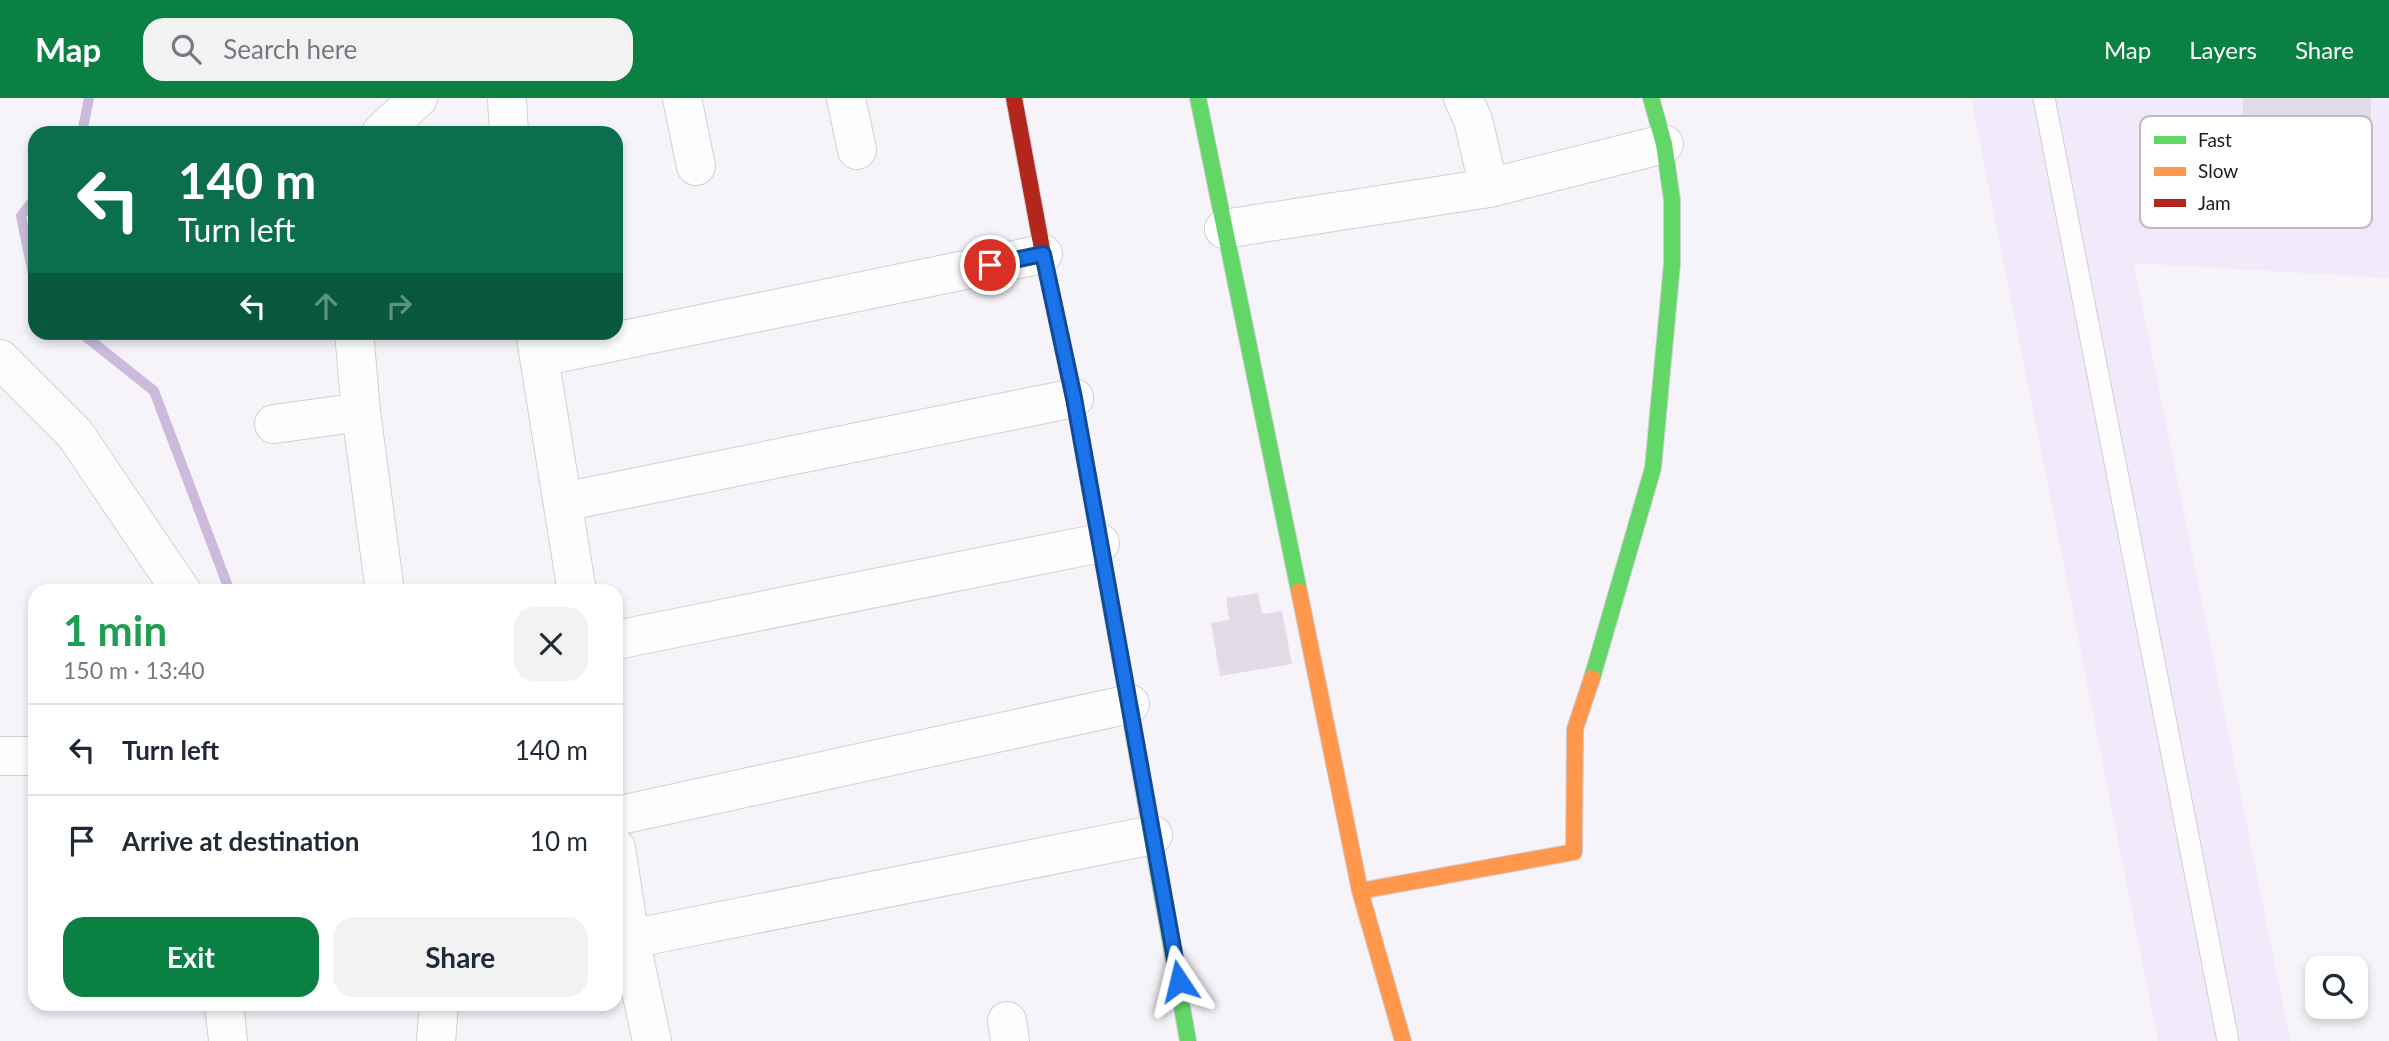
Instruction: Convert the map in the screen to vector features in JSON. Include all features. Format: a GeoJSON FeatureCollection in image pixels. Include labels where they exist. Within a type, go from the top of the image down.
{"type":"FeatureCollection","features":[{"type":"Feature","properties":{"kind":"street"},"geometry":{"type":"LineString","coordinates":[[388,126],[418,98]]}},
{"type":"Feature","properties":{"kind":"street"},"geometry":{"type":"LineString","coordinates":[[507,98],[509,126]]}},
{"type":"Feature","properties":{"kind":"street"},"geometry":{"type":"LineString","coordinates":[[682,98],[696,166]]}},
{"type":"Feature","properties":{"kind":"street"},"geometry":{"type":"LineString","coordinates":[[846,98],[857,150]]}},
{"type":"Feature","properties":{"kind":"street"},"geometry":{"type":"LineString","coordinates":[[1014,98],[1043,254],[1074,398],[1188,1041]]}},
{"type":"Feature","properties":{"kind":"street"},"geometry":{"type":"LineString","coordinates":[[1198,98],[1360,891],[1403,1041]]}},
{"type":"Feature","properties":{"kind":"street"},"geometry":{"type":"LineString","coordinates":[[1463,98],[1474,120],[1489,188]]}},
{"type":"Feature","properties":{"kind":"street"},"geometry":{"type":"LineString","coordinates":[[1360,891],[1574,852],[1575,729],[1603,644],[1653,468],[1672,264],[1672,200],[1664,144],[1651,98]]}},
{"type":"Feature","properties":{"kind":"street"},"geometry":{"type":"LineString","coordinates":[[1224,229],[1489,188],[1664,144]]}},
{"type":"Feature","properties":{"kind":"street"},"geometry":{"type":"LineString","coordinates":[[623,329],[1043,254]]}},
{"type":"Feature","properties":{"kind":"street"},"geometry":{"type":"LineString","coordinates":[[355,340],[361,412],[384,584]]}},
{"type":"Feature","properties":{"kind":"street"},"geometry":{"type":"LineString","coordinates":[[560,340],[538,344],[577,584]]}},
{"type":"Feature","properties":{"kind":"street"},"geometry":{"type":"LineString","coordinates":[[0,359],[75,434],[177,584]]}},
{"type":"Feature","properties":{"kind":"street"},"geometry":{"type":"LineString","coordinates":[[563,502],[1074,398]]}},
{"type":"Feature","properties":{"kind":"street"},"geometry":{"type":"LineString","coordinates":[[274,424],[361,412]]}},
{"type":"Feature","properties":{"kind":"street"},"geometry":{"type":"LineString","coordinates":[[623,639],[1100,543]]}},
{"type":"Feature","properties":{"kind":"street"},"geometry":{"type":"LineString","coordinates":[[623,815],[1130,704]]}},
{"type":"Feature","properties":{"kind":"street"},"geometry":{"type":"LineString","coordinates":[[0,756],[28,756]]}},
{"type":"Feature","properties":{"kind":"street"},"geometry":{"type":"LineString","coordinates":[[630,939],[1153,835]]}},
{"type":"Feature","properties":{"kind":"street"},"geometry":{"type":"LineString","coordinates":[[623,894],[652,1041]]}},
{"type":"Feature","properties":{"kind":"street"},"geometry":{"type":"LineString","coordinates":[[225,1011],[228,1041]]}},
{"type":"Feature","properties":{"kind":"street"},"geometry":{"type":"LineString","coordinates":[[436,1041],[438,1011]]}},
{"type":"Feature","properties":{"kind":"lane"},"geometry":{"type":"LineString","coordinates":[[2044,98],[2228,1041]]}},
{"type":"Feature","properties":{"kind":"shaded area"},"geometry":{"type":"Polygon","coordinates":[[[1971,98],[2389,98],[2389,278],[2134,263],[2290,1041],[2158,1041],[1971,98]]]}},
{"type":"Feature","properties":{"kind":"building"},"geometry":{"type":"Polygon","coordinates":[[[2243,98],[2371,98],[2371,116],[2243,116],[2243,98]]]}},
{"type":"Feature","properties":{"kind":"building"},"geometry":{"type":"Polygon","coordinates":[[[1258,593],[1262,614],[1282,611],[1292,664],[1220,676],[1211,623],[1229,620],[1226,598],[1258,593]]]}},
{"type":"Feature","properties":{"kind":"waterway"},"geometry":{"type":"LineString","coordinates":[[83,126],[89,98]]}},
{"type":"Feature","properties":{"kind":"waterway"},"geometry":{"type":"LineString","coordinates":[[28,207],[21,216],[28,250]]}},
{"type":"Feature","properties":{"kind":"waterway"},"geometry":{"type":"LineString","coordinates":[[90,340],[154,391],[227,584]]}},
{"type":"Feature","properties":{"kind":"traffic: fast"},"geometry":{"type":"LineString","coordinates":[[1198,98],[1299,591]]}},
{"type":"Feature","properties":{"kind":"traffic: fast"},"geometry":{"type":"LineString","coordinates":[[1592,678],[1653,468],[1672,264],[1672,200],[1664,144],[1651,98]]}},
{"type":"Feature","properties":{"kind":"traffic: fast"},"geometry":{"type":"LineString","coordinates":[[1078,421],[1188,1041]]}},
{"type":"Feature","properties":{"kind":"traffic: slow"},"geometry":{"type":"LineString","coordinates":[[1299,591],[1360,891],[1403,1041]]}},
{"type":"Feature","properties":{"kind":"traffic: slow"},"geometry":{"type":"LineString","coordinates":[[1360,891],[1574,852],[1575,729],[1592,678]]}},
{"type":"Feature","properties":{"kind":"traffic: jam"},"geometry":{"type":"LineString","coordinates":[[1014,98],[1078,421]]}},
{"type":"Feature","properties":{"kind":"route"},"geometry":{"type":"LineString","coordinates":[[990,265],[1043,254],[1074,398],[1179,981]]}}]}
